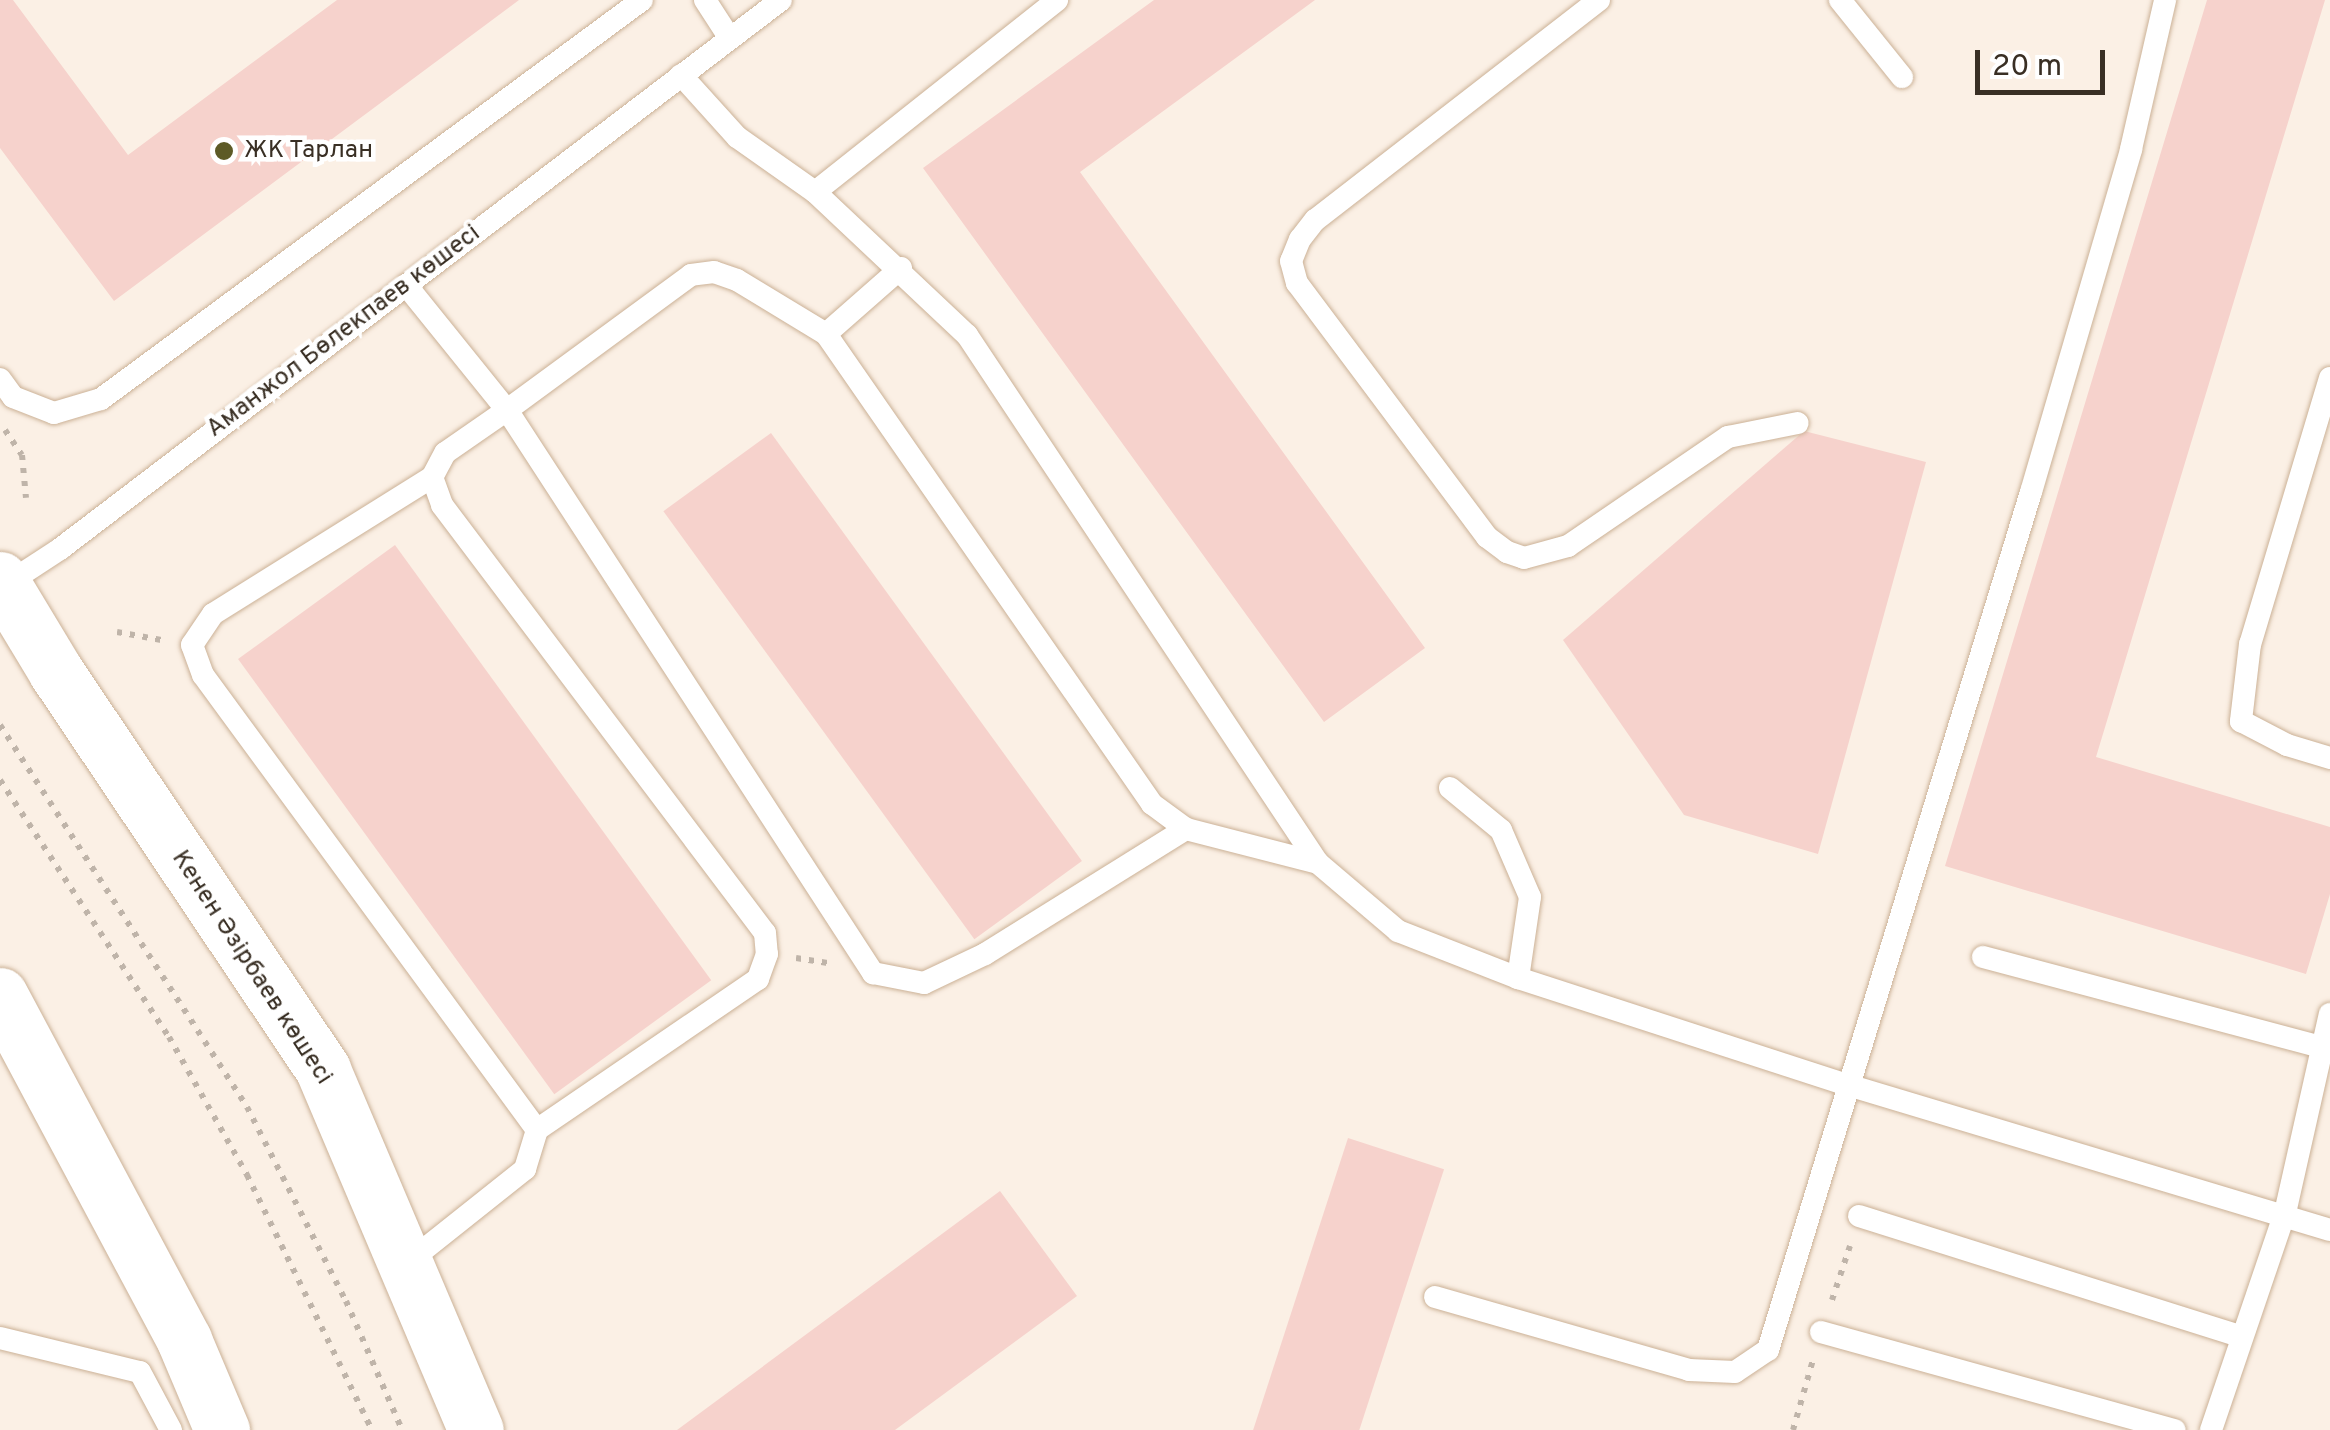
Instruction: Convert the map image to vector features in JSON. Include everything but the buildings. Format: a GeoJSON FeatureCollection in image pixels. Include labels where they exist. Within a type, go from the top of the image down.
{"type":"FeatureCollection","features":[{"type":"Feature","properties":{"kind":"street","name":"Кенен Әзірбаев көшесі"},"geometry":{"type":"LineString","coordinates":[[2,582],[56,672],[322,1070],[476,1430]]}},
{"type":"Feature","properties":{"kind":"street"},"geometry":{"type":"LineString","coordinates":[[0,996],[190,1415]]}},
{"type":"Feature","properties":{"kind":"lane"},"geometry":{"type":"LineString","coordinates":[[0,379],[13,397],[54,413],[102,399],[642,0]]}},
{"type":"Feature","properties":{"kind":"lane"},"geometry":{"type":"LineString","coordinates":[[705,0],[729,37]]}},
{"type":"Feature","properties":{"kind":"lane","name":"Аманжол Бөлекпаев көшесі"},"geometry":{"type":"LineString","coordinates":[[2,582],[60,549],[780,0]]}},
{"type":"Feature","properties":{"kind":"lane"},"geometry":{"type":"LineString","coordinates":[[815,192],[1056,0]]}},
{"type":"Feature","properties":{"kind":"lane"},"geometry":{"type":"LineString","coordinates":[[1599,0],[1315,220],[1300,239],[1291,261],[1297,282],[1487,537],[1507,552],[1524,558],[1568,546],[1690,459],[1728,437],[1798,423]]}},
{"type":"Feature","properties":{"kind":"lane"},"geometry":{"type":"LineString","coordinates":[[1840,0],[1902,77]]}},
{"type":"Feature","properties":{"kind":"lane"},"geometry":{"type":"LineString","coordinates":[[1435,1297],[1689,1370],[1735,1372],[1768,1350],[2031,492],[2130,150],[2165,0]]}},
{"type":"Feature","properties":{"kind":"lane"},"geometry":{"type":"LineString","coordinates":[[680,75],[737,137],[815,192],[901,268],[967,335],[1318,863],[1398,931],[1518,978],[1848,1085],[2285,1213],[2330,1230]]}},
{"type":"Feature","properties":{"kind":"lane"},"geometry":{"type":"LineString","coordinates":[[826,334],[901,268]]}},
{"type":"Feature","properties":{"kind":"lane"},"geometry":{"type":"LineString","coordinates":[[538,1130],[203,675],[192,645],[213,614],[432,477],[445,453],[691,275],[714,272],[737,280],[826,334],[1152,804],[1186,829],[1318,863]]}},
{"type":"Feature","properties":{"kind":"lane"},"geometry":{"type":"LineString","coordinates":[[406,284],[507,410],[873,972],[924,983],[985,954],[1186,829]]}},
{"type":"Feature","properties":{"kind":"lane"},"geometry":{"type":"LineString","coordinates":[[2330,378],[2250,644],[2240,721],[2287,745],[2330,758]]}},
{"type":"Feature","properties":{"kind":"lane"},"geometry":{"type":"LineString","coordinates":[[407,1263],[525,1169],[538,1130],[758,978],[767,954],[766,934],[442,504],[432,477]]}},
{"type":"Feature","properties":{"kind":"lane"},"geometry":{"type":"LineString","coordinates":[[1450,788],[1500,830],[1530,897],[1518,978]]}},
{"type":"Feature","properties":{"kind":"lane"},"geometry":{"type":"LineString","coordinates":[[1983,957],[2320,1047]]}},
{"type":"Feature","properties":{"kind":"lane"},"geometry":{"type":"LineString","coordinates":[[2211,1430],[2285,1213],[2330,1014]]}},
{"type":"Feature","properties":{"kind":"lane"},"geometry":{"type":"LineString","coordinates":[[1860,1216],[2240,1336]]}},
{"type":"Feature","properties":{"kind":"lane"},"geometry":{"type":"LineString","coordinates":[[1821,1332],[2175,1430]]}},
{"type":"Feature","properties":{"kind":"lane"},"geometry":{"type":"LineString","coordinates":[[0,1338],[140,1372],[190,1415]]}},
{"type":"Feature","properties":{"kind":"path"},"geometry":{"type":"LineString","coordinates":[[0,423],[22,455],[26,498]]}},
{"type":"Feature","properties":{"kind":"path"},"geometry":{"type":"LineString","coordinates":[[117,632],[192,645]]}},
{"type":"Feature","properties":{"kind":"path"},"geometry":{"type":"LineString","coordinates":[[0,725],[247,1107],[346,1301],[402,1430]]}},
{"type":"Feature","properties":{"kind":"path"},"geometry":{"type":"LineString","coordinates":[[0,780],[179,1054],[316,1308],[372,1430]]}},
{"type":"Feature","properties":{"kind":"path"},"geometry":{"type":"LineString","coordinates":[[767,954],[873,972]]}},
{"type":"Feature","properties":{"kind":"path"},"geometry":{"type":"LineString","coordinates":[[1793,1430],[1860,1216]]}},
{"type":"Feature","properties":{"kind":"place","name":"ЖК Тарлан"},"geometry":{"type":"Point","coordinates":[224,151]}}]}
